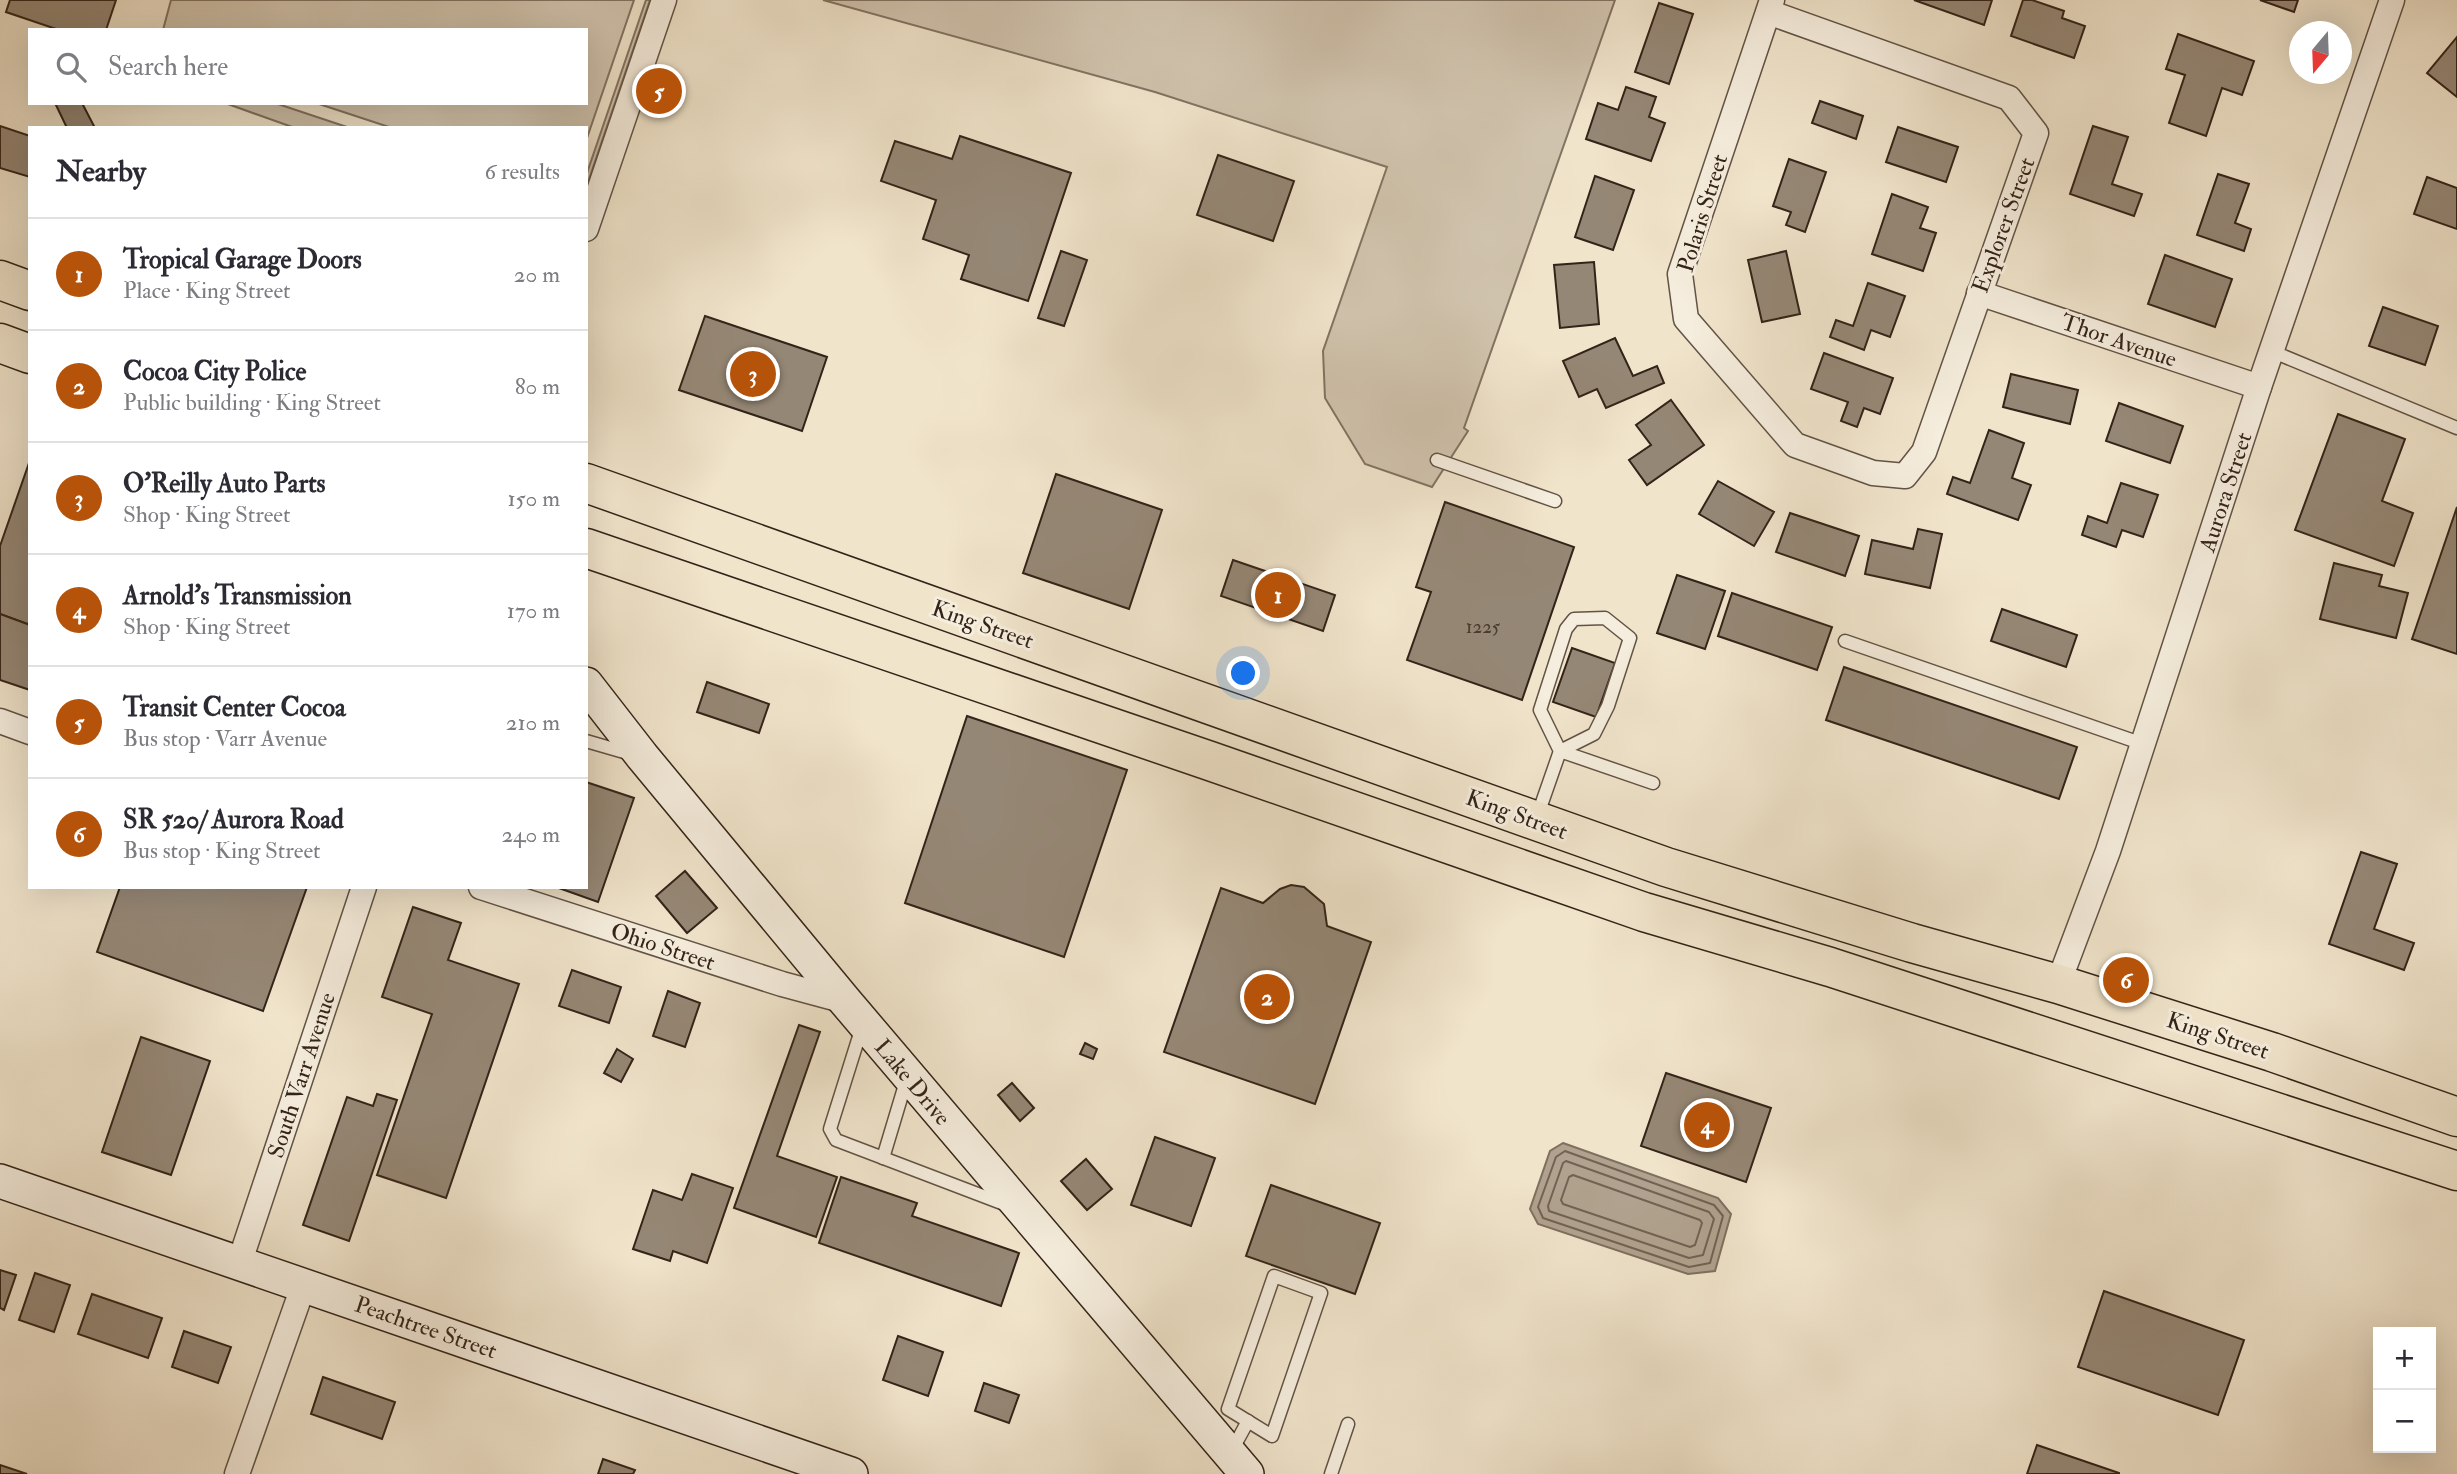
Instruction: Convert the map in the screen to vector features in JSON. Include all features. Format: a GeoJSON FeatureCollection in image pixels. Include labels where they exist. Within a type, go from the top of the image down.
{"type":"FeatureCollection","features":[{"type":"Feature","properties":{"kind":"main road"},"geometry":{"type":"LineString","coordinates":[[0,280],[28,289]]}},
{"type":"Feature","properties":{"kind":"main road"},"geometry":{"type":"LineString","coordinates":[[0,343],[28,353]]}},
{"type":"Feature","properties":{"kind":"main road","name":"King Street"},"geometry":{"type":"LineString","coordinates":[[588,485],[1666,867],[1912,943],[2058,984],[2272,1052],[2457,1117]]}},
{"type":"Feature","properties":{"kind":"main road"},"geometry":{"type":"LineString","coordinates":[[595,557],[1524,869],[1644,912],[1830,967],[2457,1171]]}},
{"type":"Feature","properties":{"kind":"main road"},"geometry":{"type":"LineString","coordinates":[[1524,869],[1593,862],[1698,900],[1735,910],[1767,897]]}},
{"type":"Feature","properties":{"kind":"main road"},"geometry":{"type":"LineString","coordinates":[[1830,967],[1862,960],[2014,1000],[2036,997],[2058,984]]}},
{"type":"Feature","properties":{"kind":"street"},"geometry":{"type":"LineString","coordinates":[[588,223],[664,0]]}},
{"type":"Feature","properties":{"kind":"street","name":"Aurora Street"},"geometry":{"type":"LineString","coordinates":[[2058,984],[2108,850],[2271,351],[2392,0]]}},
{"type":"Feature","properties":{"kind":"street","name":"Explorer Street"},"geometry":{"type":"LineString","coordinates":[[1770,6],[2009,98],[2036,133],[1924,452],[1905,476]]}},
{"type":"Feature","properties":{"kind":"street","name":"Polaris Street"},"geometry":{"type":"LineString","coordinates":[[1770,6],[1680,274],[1686,319],[1795,445],[1873,473],[1905,476]]}},
{"type":"Feature","properties":{"kind":"street","name":"Thor Avenue"},"geometry":{"type":"LineString","coordinates":[[1979,293],[2259,387]]}},
{"type":"Feature","properties":{"kind":"street","name":"Lake Drive"},"geometry":{"type":"LineString","coordinates":[[588,687],[642,756],[854,1012],[1239,1464]]}},
{"type":"Feature","properties":{"kind":"street"},"geometry":{"type":"LineString","coordinates":[[0,721],[28,731]]}},
{"type":"Feature","properties":{"kind":"street","name":"South Varr Avenue"},"geometry":{"type":"LineString","coordinates":[[239,1264],[363,889]]}},
{"type":"Feature","properties":{"kind":"street","name":"Ohio Street"},"geometry":{"type":"LineString","coordinates":[[487,889],[782,984],[854,1012]]}},
{"type":"Feature","properties":{"kind":"street","name":"Peachtree Street"},"geometry":{"type":"LineString","coordinates":[[0,1181],[851,1474]]}},
{"type":"Feature","properties":{"kind":"street"},"geometry":{"type":"LineString","coordinates":[[237,1474],[304,1284]]}},
{"type":"Feature","properties":{"kind":"lane"},"geometry":{"type":"LineString","coordinates":[[2271,351],[2457,429]]}},
{"type":"Feature","properties":{"kind":"lane"},"geometry":{"type":"LineString","coordinates":[[1437,460],[1555,501]]}},
{"type":"Feature","properties":{"kind":"lane"},"geometry":{"type":"LineString","coordinates":[[1535,821],[1560,751],[1594,734],[1608,706],[1630,638],[1605,618],[1574,620],[1566,629],[1540,710],[1560,751],[1653,783]]}},
{"type":"Feature","properties":{"kind":"lane"},"geometry":{"type":"LineString","coordinates":[[1845,642],[2143,744]]}},
{"type":"Feature","properties":{"kind":"lane"},"geometry":{"type":"LineString","coordinates":[[588,742],[642,756]]}},
{"type":"Feature","properties":{"kind":"lane"},"geometry":{"type":"LineString","coordinates":[[854,1012],[830,1129],[836,1140],[1021,1210]]}},
{"type":"Feature","properties":{"kind":"lane"},"geometry":{"type":"LineString","coordinates":[[883,1158],[908,1075]]}},
{"type":"Feature","properties":{"kind":"lane"},"geometry":{"type":"LineString","coordinates":[[1274,1276],[1321,1293],[1272,1436],[1248,1421],[1228,1409],[1274,1276]]}},
{"type":"Feature","properties":{"kind":"lane"},"geometry":{"type":"LineString","coordinates":[[1239,1464],[1248,1421]]}},
{"type":"Feature","properties":{"kind":"lane"},"geometry":{"type":"LineString","coordinates":[[1331,1474],[1348,1424]]}},
{"type":"Feature","properties":{"kind":"shaded area"},"geometry":{"type":"Polygon","coordinates":[[[171,0],[634,0],[588,135],[588,126],[386,126],[322,105],[588,105],[588,28],[164,28],[171,0]]]}},
{"type":"Feature","properties":{"kind":"shaded area"},"geometry":{"type":"Polygon","coordinates":[[[646,0],[650,0],[588,182],[588,170],[646,0]]]}},
{"type":"Feature","properties":{"kind":"shaded area"},"geometry":{"type":"Polygon","coordinates":[[[823,0],[1615,0],[1464,428],[1468,431],[1432,487],[1365,464],[1325,398],[1323,351],[1387,167],[1155,92],[823,0]]]}},
{"type":"Feature","properties":{"kind":"shaded area"},"geometry":{"type":"Polygon","coordinates":[[[231,105],[281,105],[344,126],[289,126],[231,105]]]}},
{"type":"Feature","properties":{"kind":"water"},"geometry":{"type":"Polygon","coordinates":[[[1563,1143],[1718,1198],[1731,1214],[1715,1271],[1688,1274],[1538,1224],[1530,1209],[1550,1151],[1563,1143]]]}},
{"type":"Feature","properties":{"kind":"building"},"geometry":{"type":"Polygon","coordinates":[[[10,0],[116,0],[107,28],[53,28],[6,12],[10,0]]]}},
{"type":"Feature","properties":{"kind":"building"},"geometry":{"type":"Polygon","coordinates":[[[1914,0],[1992,0],[1984,25],[1914,0]]]}},
{"type":"Feature","properties":{"kind":"building"},"geometry":{"type":"Polygon","coordinates":[[[2023,0],[2032,0],[2064,11],[2062,18],[2085,26],[2074,58],[2011,36],[2023,0]]]}},
{"type":"Feature","properties":{"kind":"building"},"geometry":{"type":"Polygon","coordinates":[[[2260,0],[2298,0],[2294,12],[2260,0]]]}},
{"type":"Feature","properties":{"kind":"building"},"geometry":{"type":"Polygon","coordinates":[[[1659,3],[1693,14],[1669,84],[1635,72],[1659,3]]]}},
{"type":"Feature","properties":{"kind":"building"},"geometry":{"type":"Polygon","coordinates":[[[2178,34],[2254,61],[2242,95],[2222,88],[2206,136],[2169,123],[2185,75],[2166,69],[2178,34]]]}},
{"type":"Feature","properties":{"kind":"building"},"geometry":{"type":"Polygon","coordinates":[[[2457,37],[2457,97],[2427,73],[2457,37]]]}},
{"type":"Feature","properties":{"kind":"building"},"geometry":{"type":"Polygon","coordinates":[[[1626,87],[1656,97],[1649,117],[1665,123],[1651,161],[1586,139],[1598,103],[1618,110],[1626,87]]]}},
{"type":"Feature","properties":{"kind":"building"},"geometry":{"type":"Polygon","coordinates":[[[1820,101],[1863,116],[1856,139],[1812,123],[1820,101]]]}},
{"type":"Feature","properties":{"kind":"building"},"geometry":{"type":"Polygon","coordinates":[[[56,105],[83,105],[94,126],[66,126],[56,105]]]}},
{"type":"Feature","properties":{"kind":"building"},"geometry":{"type":"Polygon","coordinates":[[[0,126],[28,135],[28,176],[0,168],[0,126]]]}},
{"type":"Feature","properties":{"kind":"building"},"geometry":{"type":"Polygon","coordinates":[[[2093,126],[2128,137],[2112,184],[2142,194],[2134,216],[2070,194],[2093,126]]]}},
{"type":"Feature","properties":{"kind":"building"},"geometry":{"type":"Polygon","coordinates":[[[1898,127],[1958,147],[1946,182],[1886,162],[1898,127]]]}},
{"type":"Feature","properties":{"kind":"building"},"geometry":{"type":"Polygon","coordinates":[[[960,136],[1071,173],[1028,301],[961,279],[969,255],[923,239],[936,200],[881,181],[895,141],[952,159],[960,136]]]}},
{"type":"Feature","properties":{"kind":"building"},"geometry":{"type":"Polygon","coordinates":[[[1218,155],[1294,181],[1273,241],[1197,215],[1218,155]]]}},
{"type":"Feature","properties":{"kind":"building"},"geometry":{"type":"Polygon","coordinates":[[[1789,159],[1826,172],[1805,232],[1786,225],[1791,212],[1773,206],[1789,159]]]}},
{"type":"Feature","properties":{"kind":"building"},"geometry":{"type":"Polygon","coordinates":[[[2218,174],[2249,184],[2235,223],[2251,229],[2244,251],[2197,235],[2218,174]]]}},
{"type":"Feature","properties":{"kind":"building"},"geometry":{"type":"Polygon","coordinates":[[[1595,176],[1634,190],[1613,250],[1575,237],[1595,176]]]}},
{"type":"Feature","properties":{"kind":"building"},"geometry":{"type":"Polygon","coordinates":[[[2427,177],[2457,188],[2457,229],[2414,214],[2427,177]]]}},
{"type":"Feature","properties":{"kind":"building"},"geometry":{"type":"Polygon","coordinates":[[[1892,194],[1928,207],[1920,228],[1936,233],[1923,271],[1872,254],[1892,194]]]}},
{"type":"Feature","properties":{"kind":"building"},"geometry":{"type":"Polygon","coordinates":[[[1061,251],[1087,260],[1064,326],[1038,318],[1061,251]]]}},
{"type":"Feature","properties":{"kind":"building"},"geometry":{"type":"Polygon","coordinates":[[[1786,251],[1800,314],[1762,322],[1748,260],[1786,251]]]}},
{"type":"Feature","properties":{"kind":"building"},"geometry":{"type":"Polygon","coordinates":[[[2165,255],[2232,279],[2215,327],[2148,304],[2165,255]]]}},
{"type":"Feature","properties":{"kind":"building"},"geometry":{"type":"Polygon","coordinates":[[[1594,262],[1599,324],[1560,328],[1554,265],[1594,262]]]}},
{"type":"Feature","properties":{"kind":"building"},"geometry":{"type":"Polygon","coordinates":[[[1868,283],[1905,296],[1890,337],[1871,330],[1864,350],[1830,337],[1836,320],[1853,326],[1868,283]]]}},
{"type":"Feature","properties":{"kind":"building"},"geometry":{"type":"Polygon","coordinates":[[[2383,307],[2438,326],[2425,365],[2369,346],[2383,307]]]}},
{"type":"Feature","properties":{"kind":"building"},"geometry":{"type":"Polygon","coordinates":[[[705,316],[827,357],[802,431],[679,390],[705,316]]]}},
{"type":"Feature","properties":{"kind":"building"},"geometry":{"type":"Polygon","coordinates":[[[1615,338],[1633,376],[1657,366],[1664,383],[1606,408],[1597,389],[1579,397],[1563,361],[1615,338]]]}},
{"type":"Feature","properties":{"kind":"building"},"geometry":{"type":"Polygon","coordinates":[[[1824,353],[1893,378],[1880,414],[1864,408],[1857,427],[1841,421],[1848,402],[1811,389],[1824,353]]]}},
{"type":"Feature","properties":{"kind":"building"},"geometry":{"type":"Polygon","coordinates":[[[2011,374],[2078,390],[2070,424],[2003,407],[2011,374]]]}},
{"type":"Feature","properties":{"kind":"building"},"geometry":{"type":"Polygon","coordinates":[[[1671,400],[1704,445],[1647,485],[1629,460],[1651,445],[1636,425],[1671,400]]]}},
{"type":"Feature","properties":{"kind":"building"},"geometry":{"type":"Polygon","coordinates":[[[2119,403],[2183,426],[2170,463],[2106,441],[2119,403]]]}},
{"type":"Feature","properties":{"kind":"building"},"geometry":{"type":"Polygon","coordinates":[[[2338,414],[2405,439],[2382,501],[2413,513],[2394,566],[2295,530],[2338,414]]]}},
{"type":"Feature","properties":{"kind":"building"},"geometry":{"type":"Polygon","coordinates":[[[1989,430],[2024,443],[2012,478],[2031,485],[2018,520],[1947,494],[1953,477],[1970,483],[1989,430]]]}},
{"type":"Feature","properties":{"kind":"building"},"geometry":{"type":"Polygon","coordinates":[[[28,466],[28,624],[0,614],[0,546],[28,466]]]}},
{"type":"Feature","properties":{"kind":"building"},"geometry":{"type":"Polygon","coordinates":[[[1056,474],[1162,510],[1129,609],[1023,573],[1056,474]]]}},
{"type":"Feature","properties":{"kind":"building"},"geometry":{"type":"Polygon","coordinates":[[[1718,481],[1774,512],[1754,546],[1699,514],[1718,481]]]}},
{"type":"Feature","properties":{"kind":"building"},"geometry":{"type":"Polygon","coordinates":[[[2121,483],[2158,495],[2143,537],[2122,530],[2116,547],[2082,535],[2088,516],[2107,523],[2121,483]]]}},
{"type":"Feature","properties":{"kind":"building"},"geometry":{"type":"Polygon","coordinates":[[[1445,502],[1574,547],[1522,700],[1407,660],[1431,592],[1416,587],[1445,502]]]}},
{"type":"Feature","properties":{"kind":"building"},"geometry":{"type":"Polygon","coordinates":[[[2457,507],[2457,654],[2412,639],[2457,507]]]}},
{"type":"Feature","properties":{"kind":"building"},"geometry":{"type":"Polygon","coordinates":[[[1790,513],[1859,536],[1845,576],[1776,552],[1790,513]]]}},
{"type":"Feature","properties":{"kind":"building"},"geometry":{"type":"Polygon","coordinates":[[[1918,529],[1942,534],[1930,588],[1865,574],[1872,540],[1913,549],[1918,529]]]}},
{"type":"Feature","properties":{"kind":"building"},"geometry":{"type":"Polygon","coordinates":[[[1233,560],[1335,595],[1323,631],[1221,596],[1233,560]]]}},
{"type":"Feature","properties":{"kind":"building"},"geometry":{"type":"Polygon","coordinates":[[[2334,563],[2382,575],[2379,586],[2408,593],[2396,638],[2320,619],[2334,563]]]}},
{"type":"Feature","properties":{"kind":"building"},"geometry":{"type":"Polygon","coordinates":[[[1677,575],[1725,591],[1705,649],[1657,633],[1677,575]]]}},
{"type":"Feature","properties":{"kind":"building"},"geometry":{"type":"Polygon","coordinates":[[[1732,593],[1832,627],[1817,670],[1718,636],[1732,593]]]}},
{"type":"Feature","properties":{"kind":"building"},"geometry":{"type":"Polygon","coordinates":[[[2002,609],[2077,635],[2066,667],[1991,641],[2002,609]]]}},
{"type":"Feature","properties":{"kind":"building"},"geometry":{"type":"Polygon","coordinates":[[[0,614],[28,624],[28,689],[0,680],[0,614]]]}},
{"type":"Feature","properties":{"kind":"building"},"geometry":{"type":"Polygon","coordinates":[[[1572,648],[1615,663],[1596,717],[1553,702],[1572,648]]]}},
{"type":"Feature","properties":{"kind":"building"},"geometry":{"type":"Polygon","coordinates":[[[1844,667],[2077,747],[2059,799],[1826,720],[1844,667]]]}},
{"type":"Feature","properties":{"kind":"building"},"geometry":{"type":"Polygon","coordinates":[[[707,682],[769,704],[759,733],[697,712],[707,682]]]}},
{"type":"Feature","properties":{"kind":"building"},"geometry":{"type":"Polygon","coordinates":[[[967,716],[1127,770],[1064,957],[905,903],[967,716]]]}},
{"type":"Feature","properties":{"kind":"building"},"geometry":{"type":"Polygon","coordinates":[[[588,783],[634,798],[598,902],[562,889],[588,889],[588,783]]]}},
{"type":"Feature","properties":{"kind":"building"},"geometry":{"type":"Polygon","coordinates":[[[2361,852],[2397,864],[2374,929],[2414,943],[2404,970],[2329,944],[2361,852]]]}},
{"type":"Feature","properties":{"kind":"building"},"geometry":{"type":"Polygon","coordinates":[[[685,871],[717,908],[687,933],[656,896],[685,871]]]}},
{"type":"Feature","properties":{"kind":"building"},"geometry":{"type":"Polygon","coordinates":[[[1291,885],[1304,887],[1324,904],[1327,926],[1371,942],[1315,1104],[1164,1052],[1221,888],[1263,903],[1280,889],[1291,885]]]}},
{"type":"Feature","properties":{"kind":"building"},"geometry":{"type":"Polygon","coordinates":[[[119,889],[306,889],[263,1011],[97,952],[119,889]]]}},
{"type":"Feature","properties":{"kind":"building"},"geometry":{"type":"Polygon","coordinates":[[[413,907],[461,923],[448,960],[519,984],[446,1198],[377,1175],[432,1014],[382,997],[413,907]]]}},
{"type":"Feature","properties":{"kind":"building"},"geometry":{"type":"Polygon","coordinates":[[[572,970],[621,987],[609,1023],[559,1006],[572,970]]]}},
{"type":"Feature","properties":{"kind":"building"},"geometry":{"type":"Polygon","coordinates":[[[668,991],[700,1003],[685,1047],[653,1036],[668,991]]]}},
{"type":"Feature","properties":{"kind":"building"},"geometry":{"type":"Polygon","coordinates":[[[799,1025],[820,1032],[777,1156],[837,1177],[816,1237],[734,1208],[799,1025]]]}},
{"type":"Feature","properties":{"kind":"building"},"geometry":{"type":"Polygon","coordinates":[[[141,1037],[210,1061],[171,1175],[102,1152],[141,1037]]]}},
{"type":"Feature","properties":{"kind":"building"},"geometry":{"type":"Polygon","coordinates":[[[1085,1043],[1097,1049],[1093,1059],[1080,1054],[1085,1043]]]}},
{"type":"Feature","properties":{"kind":"building"},"geometry":{"type":"Polygon","coordinates":[[[617,1049],[633,1059],[621,1082],[604,1073],[617,1049]]]}},
{"type":"Feature","properties":{"kind":"building"},"geometry":{"type":"Polygon","coordinates":[[[1666,1073],[1771,1108],[1746,1182],[1641,1146],[1666,1073]]]}},
{"type":"Feature","properties":{"kind":"building"},"geometry":{"type":"Polygon","coordinates":[[[1012,1083],[1034,1108],[1020,1121],[998,1095],[1012,1083]]]}},
{"type":"Feature","properties":{"kind":"building"},"geometry":{"type":"Polygon","coordinates":[[[377,1094],[397,1100],[349,1241],[303,1225],[347,1097],[373,1106],[377,1094]]]}},
{"type":"Feature","properties":{"kind":"building"},"geometry":{"type":"Polygon","coordinates":[[[1155,1137],[1215,1158],[1191,1226],[1131,1205],[1155,1137]]]}},
{"type":"Feature","properties":{"kind":"building"},"geometry":{"type":"Polygon","coordinates":[[[1086,1159],[1112,1189],[1087,1210],[1061,1181],[1086,1159]]]}},
{"type":"Feature","properties":{"kind":"building"},"geometry":{"type":"Polygon","coordinates":[[[692,1174],[733,1188],[707,1263],[673,1251],[670,1261],[633,1249],[653,1190],[682,1200],[692,1174]]]}},
{"type":"Feature","properties":{"kind":"building"},"geometry":{"type":"Polygon","coordinates":[[[841,1177],[917,1203],[912,1216],[1019,1253],[1001,1306],[819,1243],[841,1177]]]}},
{"type":"Feature","properties":{"kind":"building"},"geometry":{"type":"Polygon","coordinates":[[[1271,1185],[1380,1223],[1355,1294],[1246,1256],[1271,1185]]]}},
{"type":"Feature","properties":{"kind":"building"},"geometry":{"type":"Polygon","coordinates":[[[0,1270],[16,1275],[4,1310],[0,1308],[0,1270]]]}},
{"type":"Feature","properties":{"kind":"building"},"geometry":{"type":"Polygon","coordinates":[[[35,1273],[70,1285],[54,1332],[19,1320],[35,1273]]]}},
{"type":"Feature","properties":{"kind":"building"},"geometry":{"type":"Polygon","coordinates":[[[2104,1291],[2244,1340],[2218,1415],[2078,1367],[2104,1291]]]}},
{"type":"Feature","properties":{"kind":"building"},"geometry":{"type":"Polygon","coordinates":[[[92,1294],[162,1318],[148,1358],[78,1334],[92,1294]]]}},
{"type":"Feature","properties":{"kind":"building"},"geometry":{"type":"Polygon","coordinates":[[[184,1331],[231,1347],[218,1383],[172,1367],[184,1331]]]}},
{"type":"Feature","properties":{"kind":"building"},"geometry":{"type":"Polygon","coordinates":[[[898,1336],[943,1352],[928,1396],[883,1380],[898,1336]]]}},
{"type":"Feature","properties":{"kind":"building"},"geometry":{"type":"Polygon","coordinates":[[[323,1377],[395,1402],[382,1439],[311,1414],[323,1377]]]}},
{"type":"Feature","properties":{"kind":"building"},"geometry":{"type":"Polygon","coordinates":[[[984,1383],[1019,1395],[1009,1423],[975,1411],[984,1383]]]}},
{"type":"Feature","properties":{"kind":"building"},"geometry":{"type":"Polygon","coordinates":[[[2037,1445],[2119,1473],[2119,1474],[2027,1474],[2037,1445]]]}},
{"type":"Feature","properties":{"kind":"building"},"geometry":{"type":"Polygon","coordinates":[[[603,1459],[635,1470],[633,1474],[598,1474],[603,1459]]]}},
{"type":"Feature","properties":{"kind":"building"},"geometry":{"type":"Polygon","coordinates":[[[0,1465],[27,1474],[0,1474],[0,1465]]]}},
{"type":"Feature","properties":{"kind":"place","name":"Transit Center Cocoa"},"geometry":{"type":"Point","coordinates":[659,91]}},
{"type":"Feature","properties":{"kind":"place","name":"O'Reilly Auto Parts"},"geometry":{"type":"Point","coordinates":[753,374]}},
{"type":"Feature","properties":{"kind":"place","name":"Tropical Garage Doors"},"geometry":{"type":"Point","coordinates":[1278,595]}},
{"type":"Feature","properties":{"kind":"place","name":"SR 520/ Aurora Road"},"geometry":{"type":"Point","coordinates":[2126,980]}},
{"type":"Feature","properties":{"kind":"place","name":"Cocoa City Police"},"geometry":{"type":"Point","coordinates":[1267,997]}},
{"type":"Feature","properties":{"kind":"place","name":"Arnold's Transmission"},"geometry":{"type":"Point","coordinates":[1707,1125]}}]}
